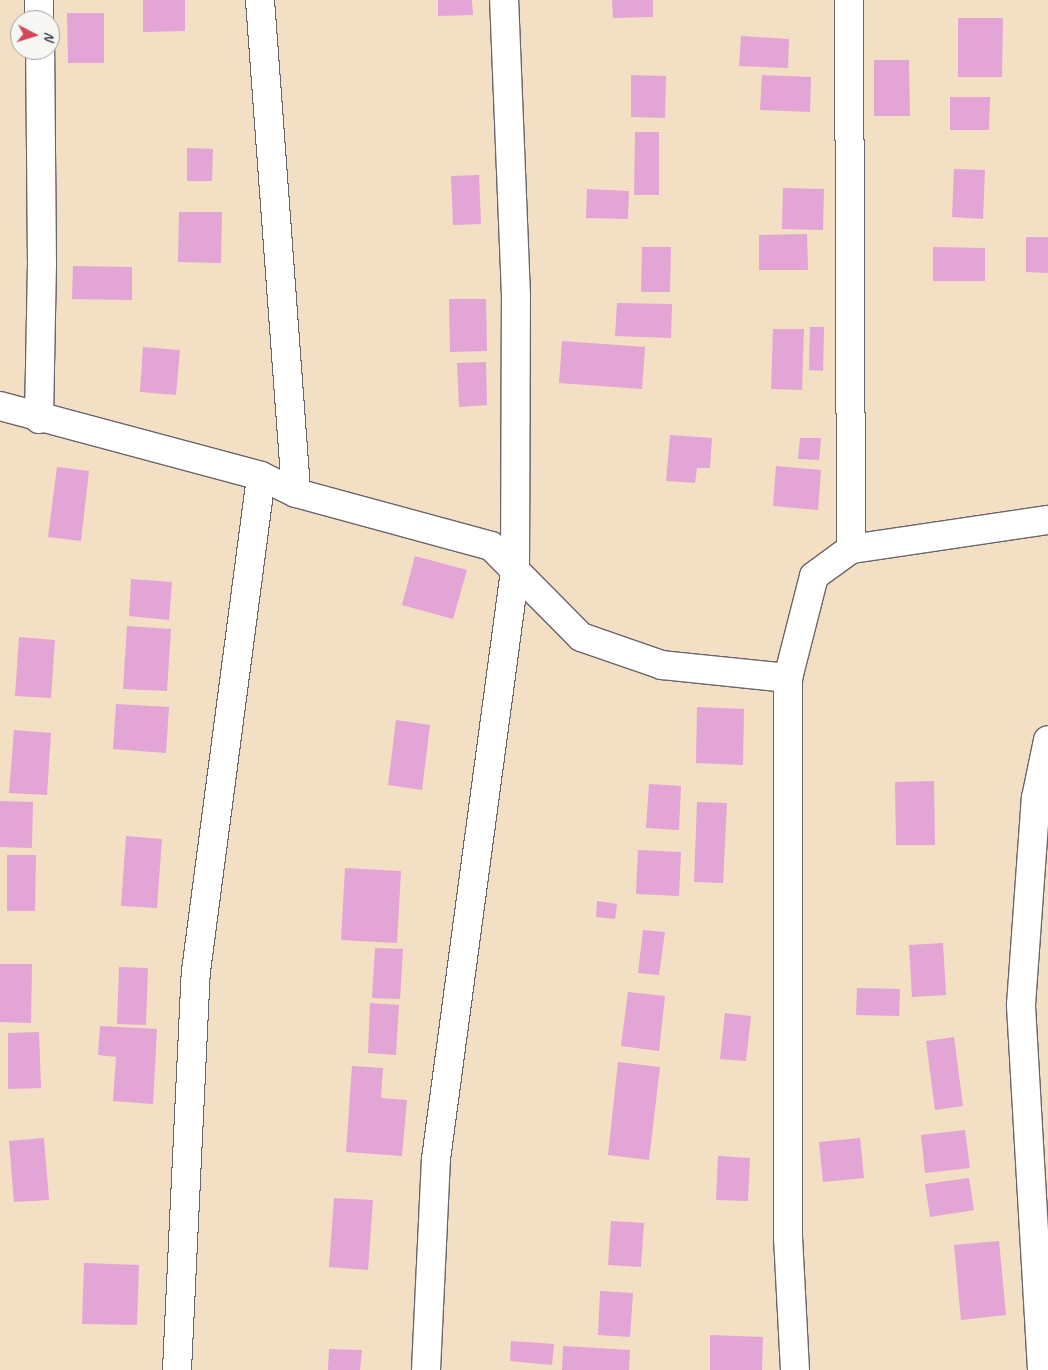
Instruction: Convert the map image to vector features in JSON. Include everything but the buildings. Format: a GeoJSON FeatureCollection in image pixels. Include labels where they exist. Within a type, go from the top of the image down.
{"type":"FeatureCollection","features":[{"type":"Feature","properties":{"kind":"street"},"geometry":{"type":"LineString","coordinates":[[260,0],[296,493]]}},
{"type":"Feature","properties":{"kind":"street"},"geometry":{"type":"LineString","coordinates":[[426,1370],[436,1159],[515,571],[516,296],[504,0]]}},
{"type":"Feature","properties":{"kind":"street"},"geometry":{"type":"LineString","coordinates":[[849,0],[851,550]]}},
{"type":"Feature","properties":{"kind":"street"},"geometry":{"type":"LineString","coordinates":[[39,419],[42,265],[40,60]]}},
{"type":"Feature","properties":{"kind":"street"},"geometry":{"type":"LineString","coordinates":[[0,406],[39,419],[261,476],[296,493],[491,546],[581,637],[662,665],[788,678]]}},
{"type":"Feature","properties":{"kind":"street"},"geometry":{"type":"LineString","coordinates":[[177,1370],[196,971],[261,476]]}},
{"type":"Feature","properties":{"kind":"street"},"geometry":{"type":"LineString","coordinates":[[795,1370],[788,1237],[788,678],[814,576],[851,550],[1048,520]]}},
{"type":"Feature","properties":{"kind":"street"},"geometry":{"type":"LineString","coordinates":[[1042,1370],[1021,1005],[1036,798],[1048,740]]}}]}
